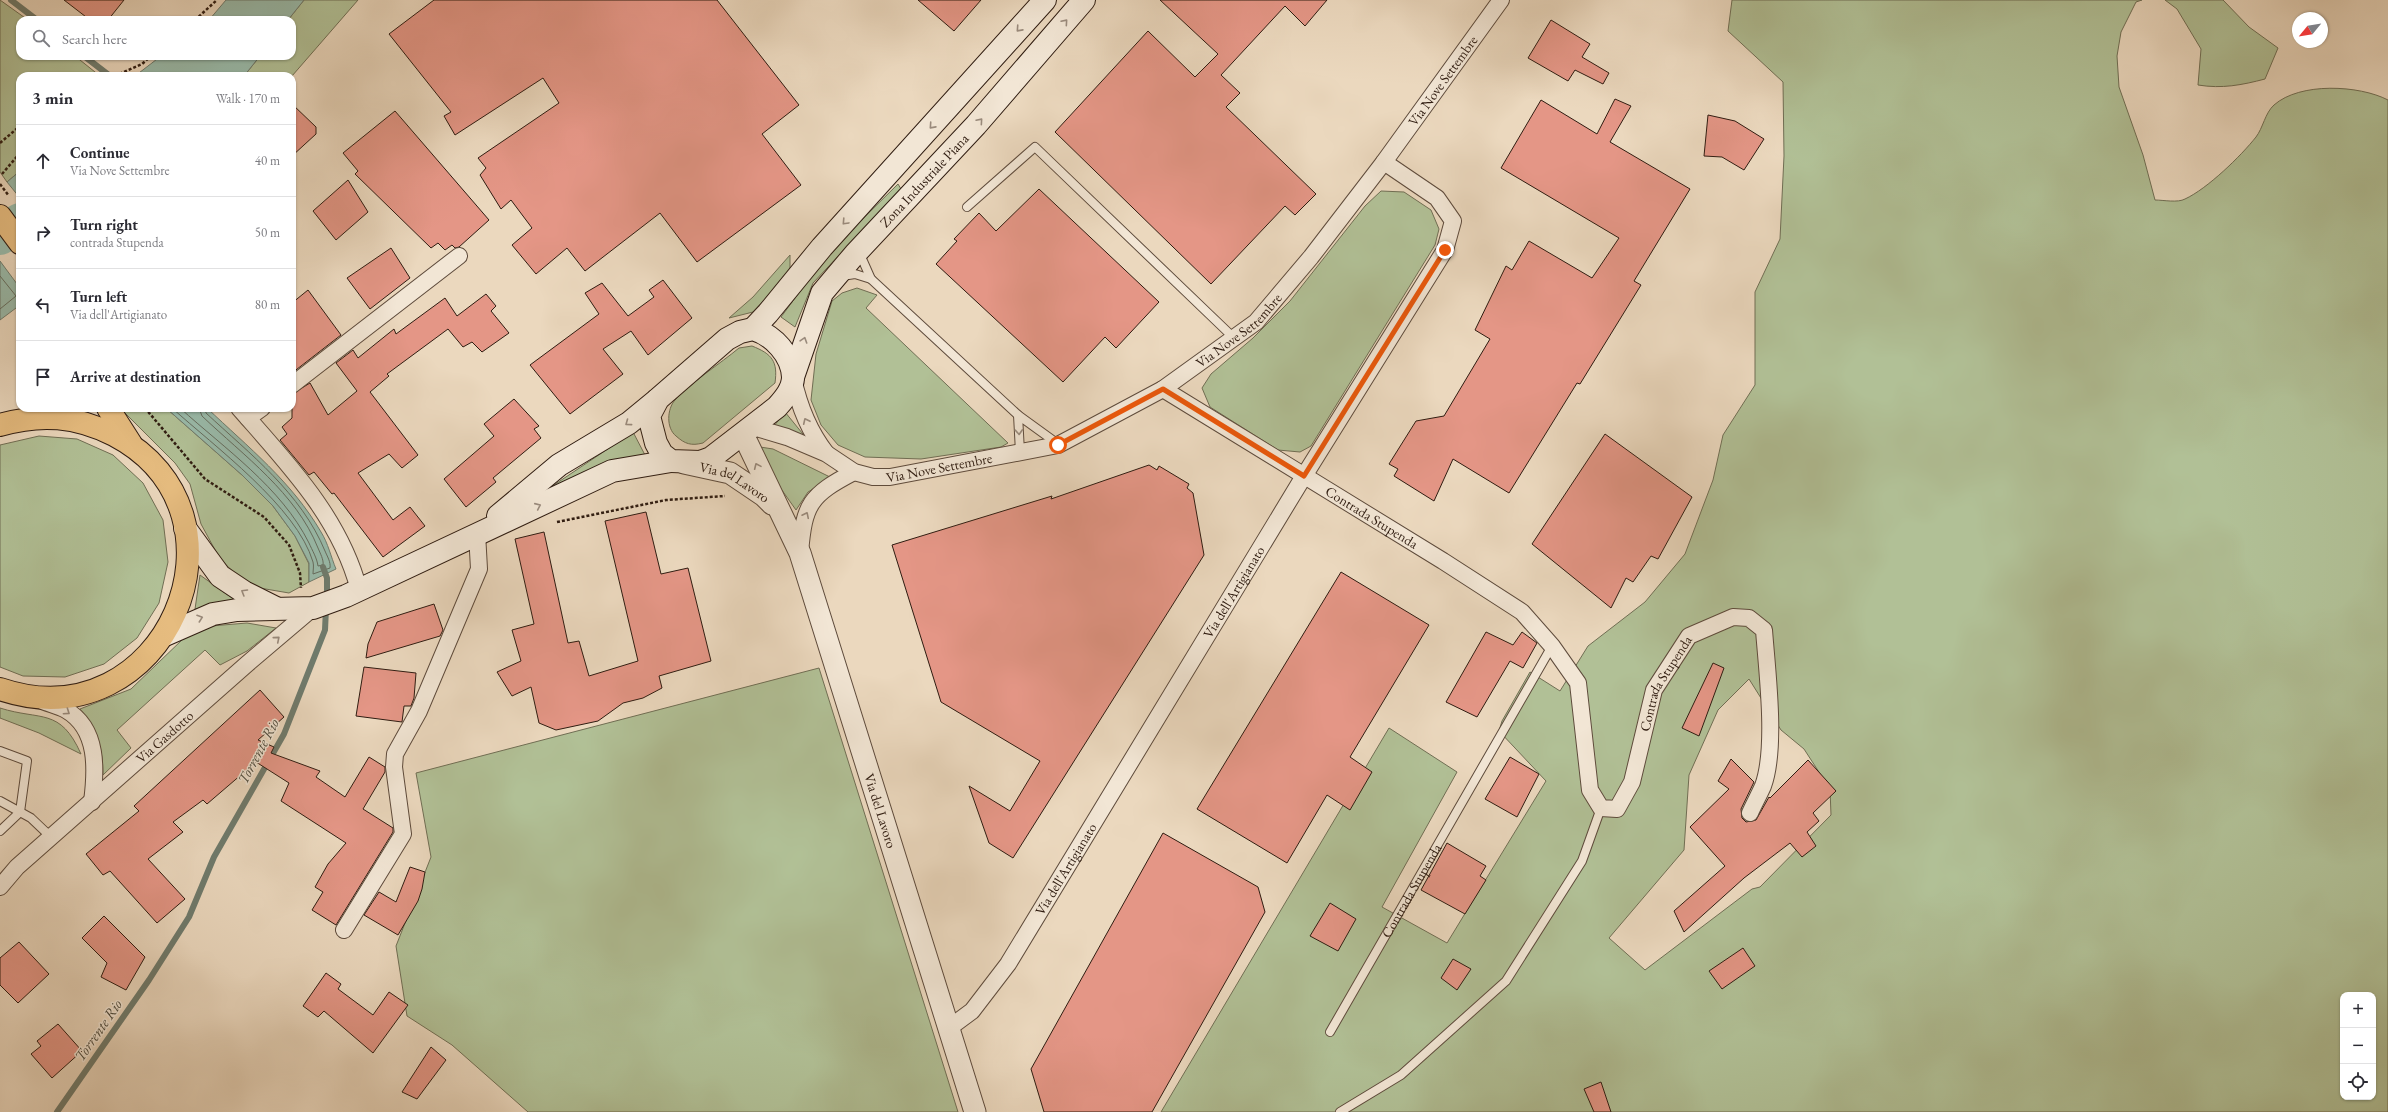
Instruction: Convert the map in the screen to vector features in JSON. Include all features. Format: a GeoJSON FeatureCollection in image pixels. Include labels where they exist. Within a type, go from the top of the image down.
{"type":"FeatureCollection","features":[{"type":"Feature","properties":{"kind":"main road","name":"Zona Industriale Piana"},"geometry":{"type":"LineString","coordinates":[[753,328],[768,313],[822,247],[1045,0]]}},
{"type":"Feature","properties":{"kind":"main road","name":"Zona Industriale Piana"},"geometry":{"type":"LineString","coordinates":[[477,533],[612,471],[676,462],[700,462],[711,458],[748,431],[785,398],[822,293],[858,250],[976,125],[1084,0]]}},
{"type":"Feature","properties":{"kind":"main road"},"geometry":{"type":"LineString","coordinates":[[0,216],[16,238]]}},
{"type":"Feature","properties":{"kind":"main road"},"geometry":{"type":"LineString","coordinates":[[165,634],[213,614],[237,610],[279,610],[310,599],[352,593],[477,533],[559,465],[628,423],[727,340],[740,332],[753,328],[764,332],[775,340],[784,352],[793,377]]}},
{"type":"Feature","properties":{"kind":"main road"},"geometry":{"type":"LineString","coordinates":[[658,399],[650,416],[651,430],[656,444],[662,454],[676,462]]}},
{"type":"Feature","properties":{"kind":"main road"},"geometry":{"type":"LineString","coordinates":[[1,424],[22,412]]}},
{"type":"Feature","properties":{"kind":"main road"},"geometry":{"type":"LineString","coordinates":[[0,689],[31,697],[62,697],[92,691],[121,678],[145,659],[165,634],[182,594],[188,565],[185,528],[174,496],[156,468],[132,445],[111,412]]}},
{"type":"Feature","properties":{"kind":"main road"},"geometry":{"type":"LineString","coordinates":[[1,424],[46,417],[76,421],[91,424],[132,445]]}},
{"type":"Feature","properties":{"kind":"main road"},"geometry":{"type":"LineString","coordinates":[[185,528],[220,576],[244,592],[279,610]]}},
{"type":"Feature","properties":{"kind":"street","name":"Via Nove Settembre"},"geometry":{"type":"LineString","coordinates":[[748,431],[788,437],[827,454],[854,472],[873,477],[890,478],[1058,445],[1163,389],[1256,322],[1306,263],[1384,162],[1501,0]]}},
{"type":"Feature","properties":{"kind":"street","name":"Via dell'Artigianato"},"geometry":{"type":"LineString","coordinates":[[949,1028],[972,1010],[1008,964],[1304,476],[1445,250],[1452,221],[1437,198],[1384,162]]}},
{"type":"Feature","properties":{"kind":"street"},"geometry":{"type":"LineString","coordinates":[[296,382],[459,256]]}},
{"type":"Feature","properties":{"kind":"street","name":"Via Nove Settembre"},"geometry":{"type":"LineString","coordinates":[[793,377],[799,406],[807,424],[827,454]]}},
{"type":"Feature","properties":{"kind":"street"},"geometry":{"type":"LineString","coordinates":[[1163,389],[1304,476]]}},
{"type":"Feature","properties":{"kind":"street"},"geometry":{"type":"LineString","coordinates":[[244,413],[314,497],[343,543],[352,593]]}},
{"type":"Feature","properties":{"kind":"street","name":"Via del Lavoro"},"geometry":{"type":"LineString","coordinates":[[748,431],[764,481],[781,512],[800,553],[975,1112]]}},
{"type":"Feature","properties":{"kind":"street","name":"Via del Lavoro"},"geometry":{"type":"LineString","coordinates":[[676,462],[730,473],[764,496],[781,512]]}},
{"type":"Feature","properties":{"kind":"street"},"geometry":{"type":"LineString","coordinates":[[800,553],[803,520],[816,495],[854,472]]}},
{"type":"Feature","properties":{"kind":"street","name":"Contrada Stupenda"},"geometry":{"type":"LineString","coordinates":[[1304,476],[1522,612],[1552,646],[1578,683],[1590,790],[1601,808],[1617,809],[1632,782],[1654,690],[1689,636],[1733,617],[1749,618],[1764,630],[1768,694],[1769,754],[1763,785],[1750,814]]}},
{"type":"Feature","properties":{"kind":"street"},"geometry":{"type":"LineString","coordinates":[[344,930],[403,834],[394,767],[395,754],[419,711],[479,569],[477,533]]}},
{"type":"Feature","properties":{"kind":"street","name":"Via Gasdotto"},"geometry":{"type":"LineString","coordinates":[[0,887],[17,867],[247,664],[310,599]]}},
{"type":"Feature","properties":{"kind":"street"},"geometry":{"type":"LineString","coordinates":[[31,697],[67,710],[83,725],[93,748],[95,778],[92,802]]}},
{"type":"Feature","properties":{"kind":"street","name":"Via Gasdotto"},"geometry":{"type":"LineString","coordinates":[[0,876],[17,867]]}},
{"type":"Feature","properties":{"kind":"lane"},"geometry":{"type":"LineString","coordinates":[[967,207],[1034,148],[1234,338]]}},
{"type":"Feature","properties":{"kind":"lane"},"geometry":{"type":"LineString","coordinates":[[858,250],[871,279],[1018,415],[1058,445]]}},
{"type":"Feature","properties":{"kind":"lane"},"geometry":{"type":"LineString","coordinates":[[836,277],[854,274],[871,279]]}},
{"type":"Feature","properties":{"kind":"lane"},"geometry":{"type":"LineString","coordinates":[[1018,415],[1020,452]]}},
{"type":"Feature","properties":{"kind":"lane","name":"Contrada Stupenda"},"geometry":{"type":"LineString","coordinates":[[1330,1032],[1552,646]]}},
{"type":"Feature","properties":{"kind":"lane"},"geometry":{"type":"LineString","coordinates":[[0,751],[27,761],[20,812],[0,831]]}},
{"type":"Feature","properties":{"kind":"lane"},"geometry":{"type":"LineString","coordinates":[[0,801],[31,818],[51,837]]}},
{"type":"Feature","properties":{"kind":"lane"},"geometry":{"type":"LineString","coordinates":[[1340,1112],[1401,1075],[1506,981],[1582,861],[1601,808]]}},
{"type":"Feature","properties":{"kind":"path"},"geometry":{"type":"LineString","coordinates":[[199,16],[217,0]]}},
{"type":"Feature","properties":{"kind":"path"},"geometry":{"type":"LineString","coordinates":[[124,72],[142,64],[146,60]]}},
{"type":"Feature","properties":{"kind":"path"},"geometry":{"type":"LineString","coordinates":[[0,143],[16,129]]}},
{"type":"Feature","properties":{"kind":"path"},"geometry":{"type":"LineString","coordinates":[[2,174],[16,158]]}},
{"type":"Feature","properties":{"kind":"path"},"geometry":{"type":"LineString","coordinates":[[148,412],[205,478],[264,517],[289,545],[300,573],[301,590],[310,599]]}},
{"type":"Feature","properties":{"kind":"path"},"geometry":{"type":"LineString","coordinates":[[553,517],[556,522],[666,500],[730,497]]}},
{"type":"Feature","properties":{"kind":"shaded area"},"geometry":{"type":"Polygon","coordinates":[[[0,0],[22,16],[16,16],[16,60],[80,60],[95,72],[16,72],[16,174],[7,182],[0,172],[0,0]]]}},
{"type":"Feature","properties":{"kind":"shaded area"},"geometry":{"type":"Polygon","coordinates":[[[304,0],[358,0],[295,72],[247,72],[257,60],[296,60],[296,16],[291,16],[304,0]]]}},
{"type":"Feature","properties":{"kind":"shaded area"},"geometry":{"type":"Polygon","coordinates":[[[1732,0],[2142,0],[2136,2],[2121,32],[2117,56],[2119,87],[2143,155],[2155,200],[2175,201],[2182,200],[2203,188],[2233,162],[2256,137],[2271,108],[2285,98],[2299,92],[2330,88],[2362,91],[2388,100],[2388,1112],[1161,1112],[1389,728],[1457,772],[1382,907],[1447,943],[1546,781],[1499,731],[1502,721],[1530,672],[1560,691],[1588,646],[1645,602],[1685,554],[1713,480],[1723,435],[1755,385],[1755,292],[1780,239],[1784,156],[1783,82],[1728,31],[1732,0]],[[1749,679],[1718,710],[1689,775],[1684,850],[1609,938],[1645,970],[1752,889],[1760,887],[1831,815],[1830,789],[1804,749],[1781,730],[1749,679]]]}},
{"type":"Feature","properties":{"kind":"shaded area"},"geometry":{"type":"Polygon","coordinates":[[[2165,0],[2223,0],[2249,27],[2278,48],[2265,79],[2232,86],[2215,87],[2198,85],[2201,49],[2177,9],[2165,0]]]}},
{"type":"Feature","properties":{"kind":"shaded area"},"geometry":{"type":"Polygon","coordinates":[[[898,184],[901,189],[813,283],[795,327],[781,317],[830,251],[898,184]]]}},
{"type":"Feature","properties":{"kind":"shaded area"},"geometry":{"type":"Polygon","coordinates":[[[1381,191],[1404,192],[1431,210],[1439,229],[1435,245],[1311,446],[1300,452],[1278,450],[1210,407],[1202,388],[1211,374],[1253,338],[1290,301],[1365,206],[1381,191]]]}},
{"type":"Feature","properties":{"kind":"shaded area"},"geometry":{"type":"Polygon","coordinates":[[[790,255],[790,272],[753,312],[729,318],[753,297],[790,255]]]}},
{"type":"Feature","properties":{"kind":"shaded area"},"geometry":{"type":"Polygon","coordinates":[[[857,288],[877,295],[866,308],[1008,443],[1001,447],[921,459],[865,457],[838,445],[821,425],[811,400],[816,354],[832,301],[842,293],[857,288]]]}},
{"type":"Feature","properties":{"kind":"shaded area"},"geometry":{"type":"Polygon","coordinates":[[[752,346],[769,355],[772,359],[776,375],[775,383],[703,443],[685,443],[679,439],[673,433],[669,423],[670,408],[675,400],[697,380],[739,348],[752,346]]]}},
{"type":"Feature","properties":{"kind":"shaded area"},"geometry":{"type":"Polygon","coordinates":[[[124,412],[171,412],[242,475],[273,506],[295,536],[309,564],[309,582],[289,593],[248,586],[220,559],[201,524],[190,484],[175,463],[124,412]]]}},
{"type":"Feature","properties":{"kind":"shaded area"},"geometry":{"type":"Polygon","coordinates":[[[785,412],[807,439],[774,426],[785,412]]]}},
{"type":"Feature","properties":{"kind":"shaded area"},"geometry":{"type":"Polygon","coordinates":[[[633,432],[645,455],[548,489],[633,432]]]}},
{"type":"Feature","properties":{"kind":"shaded area"},"geometry":{"type":"Polygon","coordinates":[[[39,436],[77,439],[113,455],[143,483],[163,520],[168,562],[159,603],[137,638],[104,664],[65,677],[23,676],[0,667],[0,445],[39,436]]]}},
{"type":"Feature","properties":{"kind":"shaded area"},"geometry":{"type":"Polygon","coordinates":[[[760,447],[773,449],[832,478],[808,492],[796,510],[757,455],[760,447]]]}},
{"type":"Feature","properties":{"kind":"shaded area"},"geometry":{"type":"Polygon","coordinates":[[[200,575],[239,603],[195,609],[200,575]]]}},
{"type":"Feature","properties":{"kind":"shaded area"},"geometry":{"type":"Polygon","coordinates":[[[247,623],[276,628],[247,651],[220,665],[205,650],[117,730],[131,748],[103,775],[102,756],[98,740],[80,709],[131,689],[184,638],[211,626],[247,623]]]}},
{"type":"Feature","properties":{"kind":"shaded area"},"geometry":{"type":"Polygon","coordinates":[[[819,668],[958,1112],[528,1112],[452,1045],[407,1016],[396,946],[431,857],[416,773],[819,668]]]}},
{"type":"Feature","properties":{"kind":"shaded area"},"geometry":{"type":"Polygon","coordinates":[[[0,708],[48,718],[57,722],[73,739],[81,754],[39,733],[0,718],[0,708]]]}},
{"type":"Feature","properties":{"kind":"water"},"geometry":{"type":"Polygon","coordinates":[[[226,0],[304,0],[291,16],[212,16],[226,0]]]}},
{"type":"Feature","properties":{"kind":"water"},"geometry":{"type":"Polygon","coordinates":[[[156,60],[257,60],[247,72],[140,72],[156,60]]]}},
{"type":"Feature","properties":{"kind":"water"},"geometry":{"type":"Polygon","coordinates":[[[16,174],[16,193],[7,182],[16,174]]]}},
{"type":"Feature","properties":{"kind":"water"},"geometry":{"type":"Polygon","coordinates":[[[0,261],[16,283],[16,308],[0,320],[0,261]]]}},
{"type":"Feature","properties":{"kind":"water"},"geometry":{"type":"Polygon","coordinates":[[[171,412],[211,412],[253,451],[283,481],[309,514],[328,545],[336,569],[309,582],[309,563],[295,536],[273,506],[242,475],[171,412]]]}},
{"type":"Feature","properties":{"kind":"building"},"geometry":{"type":"Polygon","coordinates":[[[64,0],[124,0],[111,16],[85,16],[64,0]]]}},
{"type":"Feature","properties":{"kind":"building"},"geometry":{"type":"Polygon","coordinates":[[[434,0],[717,0],[799,105],[762,134],[801,185],[697,262],[660,213],[585,271],[567,248],[536,274],[512,245],[532,228],[511,200],[501,209],[480,175],[486,168],[478,158],[559,103],[543,78],[455,135],[444,116],[451,112],[389,34],[434,0]]]}},
{"type":"Feature","properties":{"kind":"building"},"geometry":{"type":"Polygon","coordinates":[[[918,0],[981,0],[954,31],[918,0]]]}},
{"type":"Feature","properties":{"kind":"building"},"geometry":{"type":"Polygon","coordinates":[[[1160,0],[1327,0],[1305,26],[1285,6],[1221,75],[1240,93],[1226,107],[1316,194],[1295,215],[1285,206],[1211,284],[1055,132],[1148,31],[1195,77],[1218,54],[1160,0]]]}},
{"type":"Feature","properties":{"kind":"building"},"geometry":{"type":"Polygon","coordinates":[[[1551,20],[1590,44],[1582,57],[1609,73],[1603,84],[1575,70],[1568,81],[1528,58],[1551,20]]]}},
{"type":"Feature","properties":{"kind":"building"},"geometry":{"type":"Polygon","coordinates":[[[1615,99],[1631,106],[1610,142],[1690,189],[1634,281],[1641,285],[1580,384],[1577,383],[1509,493],[1453,459],[1434,501],[1394,476],[1398,469],[1389,464],[1416,421],[1444,416],[1490,339],[1475,330],[1506,266],[1512,270],[1529,241],[1592,278],[1619,238],[1501,168],[1541,100],[1597,134],[1615,99]]]}},
{"type":"Feature","properties":{"kind":"building"},"geometry":{"type":"Polygon","coordinates":[[[296,108],[316,127],[316,134],[296,152],[296,108]]]}},
{"type":"Feature","properties":{"kind":"building"},"geometry":{"type":"Polygon","coordinates":[[[395,111],[489,220],[459,247],[455,248],[452,245],[445,250],[438,243],[431,248],[355,174],[358,171],[343,153],[395,111]]]}},
{"type":"Feature","properties":{"kind":"building"},"geometry":{"type":"Polygon","coordinates":[[[1708,115],[1735,121],[1764,139],[1744,170],[1722,157],[1704,156],[1708,115]]]}},
{"type":"Feature","properties":{"kind":"building"},"geometry":{"type":"Polygon","coordinates":[[[348,180],[368,212],[336,240],[313,211],[348,180]]]}},
{"type":"Feature","properties":{"kind":"building"},"geometry":{"type":"Polygon","coordinates":[[[1039,189],[1159,302],[1116,348],[1105,337],[1063,382],[936,264],[957,241],[954,239],[979,213],[996,231],[1039,189]]]}},
{"type":"Feature","properties":{"kind":"building"},"geometry":{"type":"Polygon","coordinates":[[[391,248],[410,278],[370,309],[347,278],[391,248]]]}},
{"type":"Feature","properties":{"kind":"building"},"geometry":{"type":"Polygon","coordinates":[[[663,280],[692,318],[648,355],[631,331],[603,349],[623,374],[570,414],[530,365],[599,314],[585,293],[602,283],[628,316],[654,297],[649,290],[663,280]]]}},
{"type":"Feature","properties":{"kind":"building"},"geometry":{"type":"Polygon","coordinates":[[[308,290],[341,335],[296,370],[296,300],[308,290]]]}},
{"type":"Feature","properties":{"kind":"building"},"geometry":{"type":"Polygon","coordinates":[[[486,294],[496,306],[491,311],[509,333],[482,352],[472,342],[463,347],[448,329],[387,374],[389,376],[370,392],[418,455],[402,468],[389,454],[358,473],[393,520],[410,507],[425,526],[383,557],[334,493],[332,494],[314,472],[309,475],[280,440],[287,434],[282,427],[292,418],[292,412],[296,412],[296,392],[310,383],[328,415],[357,391],[336,363],[353,350],[358,358],[394,329],[396,334],[445,298],[457,316],[486,294]]]}},
{"type":"Feature","properties":{"kind":"building"},"geometry":{"type":"Polygon","coordinates":[[[514,399],[539,426],[534,429],[541,438],[493,478],[496,482],[466,507],[444,479],[494,436],[484,424],[514,399]]]}},
{"type":"Feature","properties":{"kind":"building"},"geometry":{"type":"Polygon","coordinates":[[[1605,434],[1692,497],[1658,559],[1651,556],[1633,582],[1626,578],[1611,608],[1532,544],[1605,434]]]}},
{"type":"Feature","properties":{"kind":"building"},"geometry":{"type":"Polygon","coordinates":[[[1149,465],[1157,470],[1159,466],[1189,484],[1187,488],[1193,493],[1204,555],[1013,858],[989,843],[969,786],[1010,811],[1040,761],[941,702],[892,545],[1052,496],[1051,499],[1149,465]]]}},
{"type":"Feature","properties":{"kind":"building"},"geometry":{"type":"Polygon","coordinates":[[[646,512],[661,574],[688,568],[711,661],[659,676],[662,688],[643,698],[623,703],[598,721],[556,730],[539,723],[531,687],[512,696],[497,672],[521,661],[512,630],[534,624],[515,539],[544,532],[568,643],[579,641],[589,676],[638,661],[605,521],[646,512]]]}},
{"type":"Feature","properties":{"kind":"building"},"geometry":{"type":"Polygon","coordinates":[[[1341,572],[1429,625],[1350,757],[1372,772],[1350,810],[1327,795],[1287,863],[1197,809],[1341,572]]]}},
{"type":"Feature","properties":{"kind":"building"},"geometry":{"type":"Polygon","coordinates":[[[434,604],[443,630],[440,636],[366,658],[368,644],[377,622],[434,604]]]}},
{"type":"Feature","properties":{"kind":"building"},"geometry":{"type":"Polygon","coordinates":[[[1486,632],[1513,645],[1522,632],[1537,643],[1523,668],[1510,661],[1477,717],[1446,702],[1486,632]]]}},
{"type":"Feature","properties":{"kind":"building"},"geometry":{"type":"Polygon","coordinates":[[[1713,663],[1724,668],[1699,736],[1682,728],[1713,663]]]}},
{"type":"Feature","properties":{"kind":"building"},"geometry":{"type":"Polygon","coordinates":[[[364,667],[416,673],[414,698],[411,706],[404,706],[402,722],[356,716],[364,667]]]}},
{"type":"Feature","properties":{"kind":"building"},"geometry":{"type":"Polygon","coordinates":[[[260,690],[284,717],[258,740],[274,747],[271,753],[320,771],[316,777],[345,797],[369,757],[385,767],[385,772],[363,809],[393,828],[393,832],[336,925],[312,910],[323,892],[315,887],[328,864],[346,843],[281,801],[289,783],[256,762],[207,804],[203,800],[173,822],[183,832],[148,859],[185,899],[157,923],[110,871],[103,875],[86,854],[139,811],[134,806],[260,690]]]}},
{"type":"Feature","properties":{"kind":"building"},"geometry":{"type":"Polygon","coordinates":[[[1510,757],[1539,774],[1517,817],[1485,799],[1510,757]]]}},
{"type":"Feature","properties":{"kind":"building"},"geometry":{"type":"Polygon","coordinates":[[[1731,759],[1754,782],[1741,809],[1742,818],[1746,822],[1756,820],[1769,797],[1770,798],[1808,760],[1836,791],[1813,813],[1819,821],[1807,832],[1816,846],[1802,857],[1790,843],[1744,878],[1684,932],[1674,911],[1725,866],[1690,827],[1729,789],[1718,781],[1731,759]]]}},
{"type":"Feature","properties":{"kind":"building"},"geometry":{"type":"Polygon","coordinates":[[[1163,833],[1258,887],[1265,912],[1152,1112],[1044,1112],[1031,1069],[1163,833]]]}},
{"type":"Feature","properties":{"kind":"building"},"geometry":{"type":"Polygon","coordinates":[[[1447,843],[1486,866],[1480,876],[1486,880],[1465,914],[1421,890],[1447,843]]]}},
{"type":"Feature","properties":{"kind":"building"},"geometry":{"type":"Polygon","coordinates":[[[410,867],[425,872],[422,889],[418,901],[398,935],[364,915],[379,892],[396,902],[410,867]]]}},
{"type":"Feature","properties":{"kind":"building"},"geometry":{"type":"Polygon","coordinates":[[[1330,903],[1356,919],[1338,951],[1310,936],[1330,903]]]}},
{"type":"Feature","properties":{"kind":"building"},"geometry":{"type":"Polygon","coordinates":[[[104,916],[145,957],[126,990],[101,977],[107,963],[82,938],[104,916]]]}},
{"type":"Feature","properties":{"kind":"building"},"geometry":{"type":"Polygon","coordinates":[[[19,942],[49,974],[18,1003],[0,985],[0,958],[19,942]]]}},
{"type":"Feature","properties":{"kind":"building"},"geometry":{"type":"Polygon","coordinates":[[[1743,948],[1755,966],[1722,989],[1709,971],[1743,948]]]}},
{"type":"Feature","properties":{"kind":"building"},"geometry":{"type":"Polygon","coordinates":[[[1453,959],[1471,969],[1457,990],[1441,978],[1453,959]]]}},
{"type":"Feature","properties":{"kind":"building"},"geometry":{"type":"Polygon","coordinates":[[[326,973],[341,984],[338,989],[373,1015],[389,992],[408,1005],[373,1053],[324,1011],[318,1017],[303,1006],[326,973]]]}},
{"type":"Feature","properties":{"kind":"building"},"geometry":{"type":"Polygon","coordinates":[[[58,1024],[82,1051],[52,1078],[31,1054],[41,1046],[37,1041],[58,1024]]]}},
{"type":"Feature","properties":{"kind":"building"},"geometry":{"type":"Polygon","coordinates":[[[431,1047],[446,1060],[417,1099],[402,1092],[431,1047]]]}},
{"type":"Feature","properties":{"kind":"building"},"geometry":{"type":"Polygon","coordinates":[[[1601,1082],[1611,1112],[1594,1112],[1584,1089],[1601,1082]]]}},
{"type":"Feature","properties":{"kind":"waterway"},"geometry":{"type":"LineString","coordinates":[[11,0],[32,16]]}},
{"type":"Feature","properties":{"kind":"waterway"},"geometry":{"type":"LineString","coordinates":[[89,60],[105,72]]}},
{"type":"Feature","properties":{"kind":"waterway"},"geometry":{"type":"LineString","coordinates":[[0,236],[16,225]]}},
{"type":"Feature","properties":{"kind":"waterway","name":"Torrente Rio"},"geometry":{"type":"LineString","coordinates":[[323,567],[327,578],[327,599]]}},
{"type":"Feature","properties":{"kind":"waterway","name":"Torrente Rio"},"geometry":{"type":"LineString","coordinates":[[57,1112],[149,980],[189,917],[214,857],[284,734],[325,630],[326,608]]}},
{"type":"Feature","properties":{"kind":"route"},"geometry":{"type":"LineString","coordinates":[[1058,445],[1163,389],[1304,476],[1445,250]]}}]}
